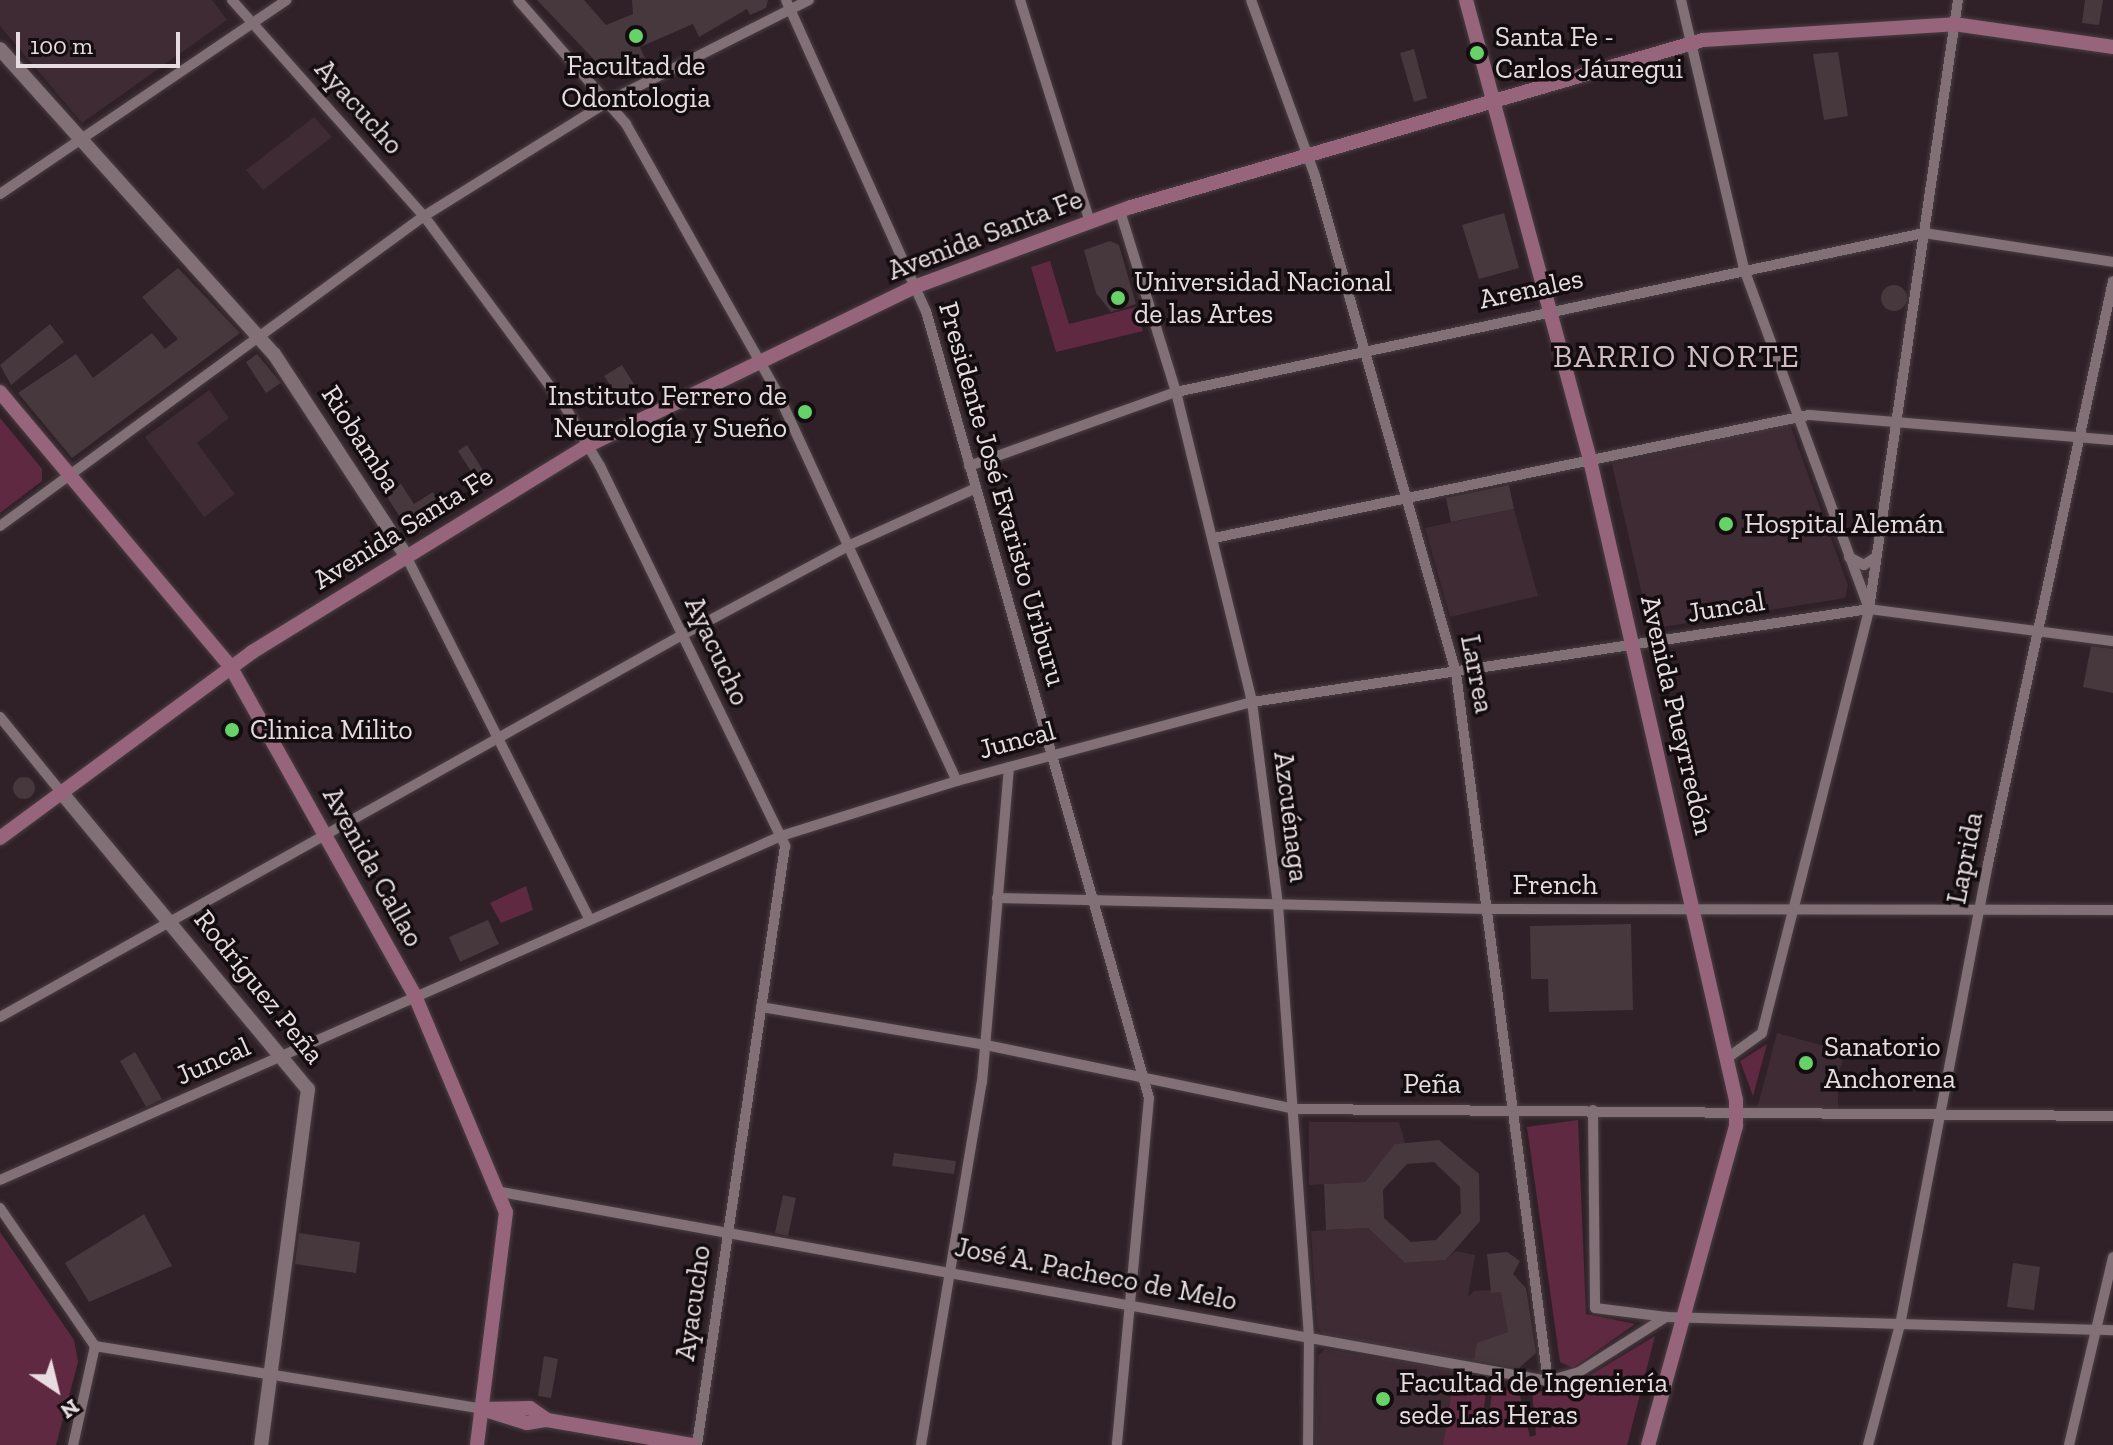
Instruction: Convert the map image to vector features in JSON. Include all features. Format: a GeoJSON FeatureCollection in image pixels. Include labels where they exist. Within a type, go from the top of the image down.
{"type":"FeatureCollection","features":[{"type":"Feature","properties":{"kind":"main road","name":"Avenida Pueyrredón"},"geometry":{"type":"LineString","coordinates":[[1466,0],[1496,98],[1590,460],[1695,909],[1737,1114],[1648,1445]]}},
{"type":"Feature","properties":{"kind":"main road","name":"Avenida Santa Fe"},"geometry":{"type":"LineString","coordinates":[[0,838],[230,666],[587,446],[761,365],[917,286],[1120,211],[1691,43],[1954,24],[2113,47]]}},
{"type":"Feature","properties":{"kind":"main road","name":"Avenida Callao"},"geometry":{"type":"LineString","coordinates":[[0,392],[230,666],[415,996],[501,1192],[506,1217],[477,1445]]}},
{"type":"Feature","properties":{"kind":"main road"},"geometry":{"type":"LineString","coordinates":[[482,1409],[527,1423],[547,1420],[694,1445]]}},
{"type":"Feature","properties":{"kind":"street","name":"Ayacucho"},"geometry":{"type":"LineString","coordinates":[[232,0],[424,216],[587,446],[684,634],[781,836],[788,859],[761,1007],[694,1445]]}},
{"type":"Feature","properties":{"kind":"street"},"geometry":{"type":"LineString","coordinates":[[0,194],[249,20],[286,0]]}},
{"type":"Feature","properties":{"kind":"street"},"geometry":{"type":"LineString","coordinates":[[518,0],[609,101],[761,365],[850,545],[957,781]]}},
{"type":"Feature","properties":{"kind":"street"},"geometry":{"type":"LineString","coordinates":[[0,526],[424,216],[609,101],[788,3],[809,0]]}},
{"type":"Feature","properties":{"kind":"street"},"geometry":{"type":"LineString","coordinates":[[1020,0],[1090,222]]}},
{"type":"Feature","properties":{"kind":"street","name":"Larrea"},"geometry":{"type":"LineString","coordinates":[[1251,0],[1307,155],[1366,348],[1456,673],[1548,1381]]}},
{"type":"Feature","properties":{"kind":"street"},"geometry":{"type":"LineString","coordinates":[[1681,0],[1744,269],[1869,609]]}},
{"type":"Feature","properties":{"kind":"street"},"geometry":{"type":"LineString","coordinates":[[1726,1059],[1762,1033],[1790,906],[1869,609],[1958,0]]}},
{"type":"Feature","properties":{"kind":"street","name":"Presidente José Evaristo Uriburu"},"geometry":{"type":"LineString","coordinates":[[788,3],[917,286],[1145,1080],[1149,1098],[1117,1445]]}},
{"type":"Feature","properties":{"kind":"street","name":"Riobamba"},"geometry":{"type":"LineString","coordinates":[[0,49],[259,336],[406,556],[589,919]]}},
{"type":"Feature","properties":{"kind":"street","name":"Azcuénaga"},"geometry":{"type":"LineString","coordinates":[[1120,211],[1176,392],[1252,702],[1278,905],[1294,1109],[1309,1337],[1308,1445]]}},
{"type":"Feature","properties":{"kind":"street","name":"Arenales"},"geometry":{"type":"LineString","coordinates":[[969,466],[1176,392],[1366,348],[1924,233],[2113,262]]}},
{"type":"Feature","properties":{"kind":"street","name":"Laprida"},"geometry":{"type":"LineString","coordinates":[[1868,1445],[1900,1325],[1937,1114],[2113,281]]}},
{"type":"Feature","properties":{"kind":"street"},"geometry":{"type":"LineString","coordinates":[[1214,538],[1796,417],[2113,440]]}},
{"type":"Feature","properties":{"kind":"street"},"geometry":{"type":"LineString","coordinates":[[0,1017],[323,834],[501,742],[684,634],[850,545],[976,488]]}},
{"type":"Feature","properties":{"kind":"street"},"geometry":{"type":"LineString","coordinates":[[1848,555],[1864,565],[1876,557]]}},
{"type":"Feature","properties":{"kind":"street","name":"Juncal"},"geometry":{"type":"LineString","coordinates":[[0,1180],[781,836],[957,781],[1252,702],[1869,609],[2113,641]]}},
{"type":"Feature","properties":{"kind":"street","name":"Rodríguez Peña"},"geometry":{"type":"LineString","coordinates":[[0,717],[286,1055],[308,1089],[261,1445]]}},
{"type":"Feature","properties":{"kind":"street"},"geometry":{"type":"LineString","coordinates":[[921,1445],[986,1045],[1009,767]]}},
{"type":"Feature","properties":{"kind":"street","name":"French"},"geometry":{"type":"LineString","coordinates":[[997,898],[1487,909],[1790,906],[2113,910]]}},
{"type":"Feature","properties":{"kind":"street","name":"Peña"},"geometry":{"type":"LineString","coordinates":[[761,1007],[986,1045],[1294,1109],[1512,1108],[1737,1114],[2113,1116]]}},
{"type":"Feature","properties":{"kind":"street"},"geometry":{"type":"LineString","coordinates":[[1593,1110],[1592,1305],[1666,1317],[2113,1330]]}},
{"type":"Feature","properties":{"kind":"street","name":"José A. Pacheco de Melo"},"geometry":{"type":"LineString","coordinates":[[501,1192],[1548,1381],[1579,1372],[1666,1317]]}},
{"type":"Feature","properties":{"kind":"street"},"geometry":{"type":"LineString","coordinates":[[0,1208],[95,1346],[270,1377],[482,1409]]}},
{"type":"Feature","properties":{"kind":"street"},"geometry":{"type":"LineString","coordinates":[[2069,1445],[2099,1329],[2113,1257]]}},
{"type":"Feature","properties":{"kind":"street"},"geometry":{"type":"LineString","coordinates":[[73,1445],[95,1346]]}},
{"type":"Feature","properties":{"kind":"shaded area"},"geometry":{"type":"Polygon","coordinates":[[[0,0],[212,0],[227,20],[82,123],[0,26],[0,0]]]}},
{"type":"Feature","properties":{"kind":"shaded area"},"geometry":{"type":"Polygon","coordinates":[[[314,117],[332,137],[263,190],[246,170],[314,117]]]}},
{"type":"Feature","properties":{"kind":"shaded area"},"geometry":{"type":"Polygon","coordinates":[[[1050,261],[1069,324],[1136,307],[1143,331],[1056,352],[1031,267],[1050,261]]]}},
{"type":"Feature","properties":{"kind":"shaded area"},"geometry":{"type":"Polygon","coordinates":[[[209,390],[229,418],[197,443],[235,494],[204,517],[145,437],[209,390]]]}},
{"type":"Feature","properties":{"kind":"shaded area"},"geometry":{"type":"Polygon","coordinates":[[[0,418],[42,469],[42,481],[0,513],[0,418]]]}},
{"type":"Feature","properties":{"kind":"shaded area","name":"Hospital Alemán"},"geometry":{"type":"Polygon","coordinates":[[[1785,424],[1791,427],[1848,585],[1845,598],[1650,629],[1612,464],[1785,424]]]}},
{"type":"Feature","properties":{"kind":"shaded area"},"geometry":{"type":"Polygon","coordinates":[[[1514,509],[1538,596],[1450,617],[1425,528],[1514,509]]]}},
{"type":"Feature","properties":{"kind":"shaded area"},"geometry":{"type":"Polygon","coordinates":[[[526,886],[533,910],[501,923],[490,903],[526,886]]]}},
{"type":"Feature","properties":{"kind":"shaded area","name":"Sanatorio Anchorena"},"geometry":{"type":"Polygon","coordinates":[[[1777,1033],[1846,1052],[1838,1074],[1838,1110],[1757,1109],[1777,1033]]]}},
{"type":"Feature","properties":{"kind":"shaded area"},"geometry":{"type":"Polygon","coordinates":[[[1767,1044],[1753,1096],[1740,1061],[1767,1044]]]}},
{"type":"Feature","properties":{"kind":"shaded area"},"geometry":{"type":"Polygon","coordinates":[[[1578,1120],[1586,1314],[1635,1324],[1573,1368],[1560,1362],[1527,1127],[1578,1120]]]}},
{"type":"Feature","properties":{"kind":"shaded area"},"geometry":{"type":"Polygon","coordinates":[[[1309,1122],[1399,1122],[1405,1143],[1365,1182],[1309,1185],[1309,1122]]]}},
{"type":"Feature","properties":{"kind":"shaded area"},"geometry":{"type":"Polygon","coordinates":[[[1368,1228],[1405,1263],[1446,1260],[1456,1251],[1475,1255],[1468,1297],[1474,1291],[1526,1288],[1536,1353],[1517,1370],[1323,1334],[1317,1328],[1311,1231],[1368,1228]]]}},
{"type":"Feature","properties":{"kind":"shaded area"},"geometry":{"type":"Polygon","coordinates":[[[0,1232],[74,1340],[78,1362],[56,1445],[0,1445],[0,1232]]]}},
{"type":"Feature","properties":{"kind":"shaded area"},"geometry":{"type":"Polygon","coordinates":[[[1655,1336],[1627,1445],[1443,1445],[1454,1376],[1487,1386],[1482,1422],[1488,1422],[1493,1387],[1518,1388],[1530,1437],[1536,1435],[1532,1391],[1562,1392],[1655,1336]]]}},
{"type":"Feature","properties":{"kind":"shaded area","name":"Facultad de Ingeniería sede Las Heras"},"geometry":{"type":"Polygon","coordinates":[[[1325,1349],[1455,1370],[1443,1445],[1315,1445],[1318,1356],[1325,1349]]]}},
{"type":"Feature","properties":{"kind":"building"},"geometry":{"type":"Polygon","coordinates":[[[537,0],[584,0],[606,25],[633,14],[632,0],[768,0],[766,8],[750,15],[747,9],[699,37],[693,24],[640,47],[646,61],[620,72],[618,66],[605,71],[537,0]]]}},
{"type":"Feature","properties":{"kind":"building"},"geometry":{"type":"Polygon","coordinates":[[[2085,0],[2103,0],[2099,25],[2082,23],[2085,0]]]}},
{"type":"Feature","properties":{"kind":"building"},"geometry":{"type":"Polygon","coordinates":[[[1414,49],[1427,98],[1414,102],[1400,53],[1414,49]]]}},
{"type":"Feature","properties":{"kind":"building"},"geometry":{"type":"Polygon","coordinates":[[[1838,52],[1848,116],[1824,120],[1813,54],[1838,52]]]}},
{"type":"Feature","properties":{"kind":"building"},"geometry":{"type":"Polygon","coordinates":[[[1504,213],[1519,268],[1479,279],[1462,225],[1504,213]]]}},
{"type":"Feature","properties":{"kind":"building"},"geometry":{"type":"Polygon","coordinates":[[[1110,241],[1119,245],[1136,304],[1111,312],[1096,293],[1084,250],[1110,241]]]}},
{"type":"Feature","properties":{"kind":"building"},"geometry":{"type":"Polygon","coordinates":[[[178,268],[240,333],[72,458],[18,393],[76,354],[93,378],[152,333],[165,349],[178,339],[142,297],[178,268]]]}},
{"type":"Feature","properties":{"kind":"building"},"geometry":{"type":"Polygon","coordinates":[[[1894,285],[1903,289],[1907,298],[1903,307],[1894,311],[1885,307],[1881,298],[1885,289],[1894,285]]]}},
{"type":"Feature","properties":{"kind":"building"},"geometry":{"type":"Polygon","coordinates":[[[50,324],[64,342],[11,385],[0,365],[50,324]]]}},
{"type":"Feature","properties":{"kind":"building"},"geometry":{"type":"Polygon","coordinates":[[[257,354],[281,383],[266,393],[246,362],[257,354]]]}},
{"type":"Feature","properties":{"kind":"building"},"geometry":{"type":"Polygon","coordinates":[[[622,365],[641,395],[622,403],[604,376],[622,365]]]}},
{"type":"Feature","properties":{"kind":"building"},"geometry":{"type":"Polygon","coordinates":[[[467,445],[488,478],[479,484],[458,451],[467,445]]]}},
{"type":"Feature","properties":{"kind":"building"},"geometry":{"type":"Polygon","coordinates":[[[401,484],[414,504],[433,492],[443,507],[408,529],[385,494],[401,484]]]}},
{"type":"Feature","properties":{"kind":"building"},"geometry":{"type":"Polygon","coordinates":[[[1509,485],[1514,509],[1451,522],[1446,498],[1509,485]]]}},
{"type":"Feature","properties":{"kind":"building"},"geometry":{"type":"Polygon","coordinates":[[[2091,646],[2113,649],[2113,693],[2083,687],[2091,646]]]}},
{"type":"Feature","properties":{"kind":"building"},"geometry":{"type":"Polygon","coordinates":[[[24,777],[35,788],[24,799],[13,788],[24,777]]]}},
{"type":"Feature","properties":{"kind":"building"},"geometry":{"type":"Polygon","coordinates":[[[488,920],[499,944],[460,962],[449,937],[488,920]]]}},
{"type":"Feature","properties":{"kind":"building"},"geometry":{"type":"Polygon","coordinates":[[[1631,924],[1633,1010],[1549,1012],[1548,979],[1531,979],[1530,926],[1631,924]]]}},
{"type":"Feature","properties":{"kind":"building"},"geometry":{"type":"Polygon","coordinates":[[[135,1052],[162,1099],[146,1107],[120,1061],[135,1052]]]}},
{"type":"Feature","properties":{"kind":"building"},"geometry":{"type":"Polygon","coordinates":[[[1439,1140],[1479,1174],[1480,1221],[1446,1260],[1405,1263],[1368,1228],[1326,1230],[1324,1184],[1365,1182],[1395,1144],[1439,1140]],[[1434,1162],[1407,1164],[1383,1190],[1384,1218],[1411,1242],[1436,1240],[1461,1213],[1460,1187],[1434,1162]]]}},
{"type":"Feature","properties":{"kind":"building"},"geometry":{"type":"Polygon","coordinates":[[[894,1153],[956,1161],[954,1174],[892,1166],[894,1153]]]}},
{"type":"Feature","properties":{"kind":"building"},"geometry":{"type":"Polygon","coordinates":[[[783,1195],[796,1198],[788,1236],[775,1233],[783,1195]]]}},
{"type":"Feature","properties":{"kind":"building"},"geometry":{"type":"Polygon","coordinates":[[[144,1214],[172,1266],[89,1302],[65,1263],[144,1214]]]}},
{"type":"Feature","properties":{"kind":"building"},"geometry":{"type":"Polygon","coordinates":[[[299,1233],[360,1242],[356,1273],[295,1264],[299,1233]]]}},
{"type":"Feature","properties":{"kind":"building"},"geometry":{"type":"Polygon","coordinates":[[[1507,1252],[1520,1261],[1513,1274],[1526,1288],[1536,1353],[1519,1368],[1474,1360],[1477,1343],[1508,1332],[1501,1292],[1491,1293],[1487,1254],[1507,1252]]]}},
{"type":"Feature","properties":{"kind":"building"},"geometry":{"type":"Polygon","coordinates":[[[2013,1263],[2040,1267],[2034,1310],[2007,1307],[2013,1263]]]}},
{"type":"Feature","properties":{"kind":"building"},"geometry":{"type":"Polygon","coordinates":[[[544,1356],[558,1359],[551,1398],[538,1396],[544,1356]]]}},
{"type":"Feature","properties":{"kind":"place","name":"Facultad de Odontologia"},"geometry":{"type":"Point","coordinates":[636,36]}},
{"type":"Feature","properties":{"kind":"place","name":"Santa Fe - Carlos Jáuregui"},"geometry":{"type":"Point","coordinates":[1477,53]}},
{"type":"Feature","properties":{"kind":"place","name":"Universidad Nacional de las Artes"},"geometry":{"type":"Point","coordinates":[1118,298]}},
{"type":"Feature","properties":{"kind":"place","name":"Instituto Ferrero de Neurología y Sueño"},"geometry":{"type":"Point","coordinates":[805,412]}},
{"type":"Feature","properties":{"kind":"place","name":"Hospital Alemán"},"geometry":{"type":"Point","coordinates":[1726,524]}},
{"type":"Feature","properties":{"kind":"place","name":"Clinica Milito"},"geometry":{"type":"Point","coordinates":[232,730]}},
{"type":"Feature","properties":{"kind":"place","name":"Sanatorio Anchorena"},"geometry":{"type":"Point","coordinates":[1806,1063]}},
{"type":"Feature","properties":{"kind":"place","name":"Facultad de Ingeniería sede Las Heras"},"geometry":{"type":"Point","coordinates":[1383,1399]}},
{"type":"Feature","properties":{"kind":"district","name":"BARRIO NORTE"},"geometry":{"type":"Point","coordinates":[1677,356]}}]}
